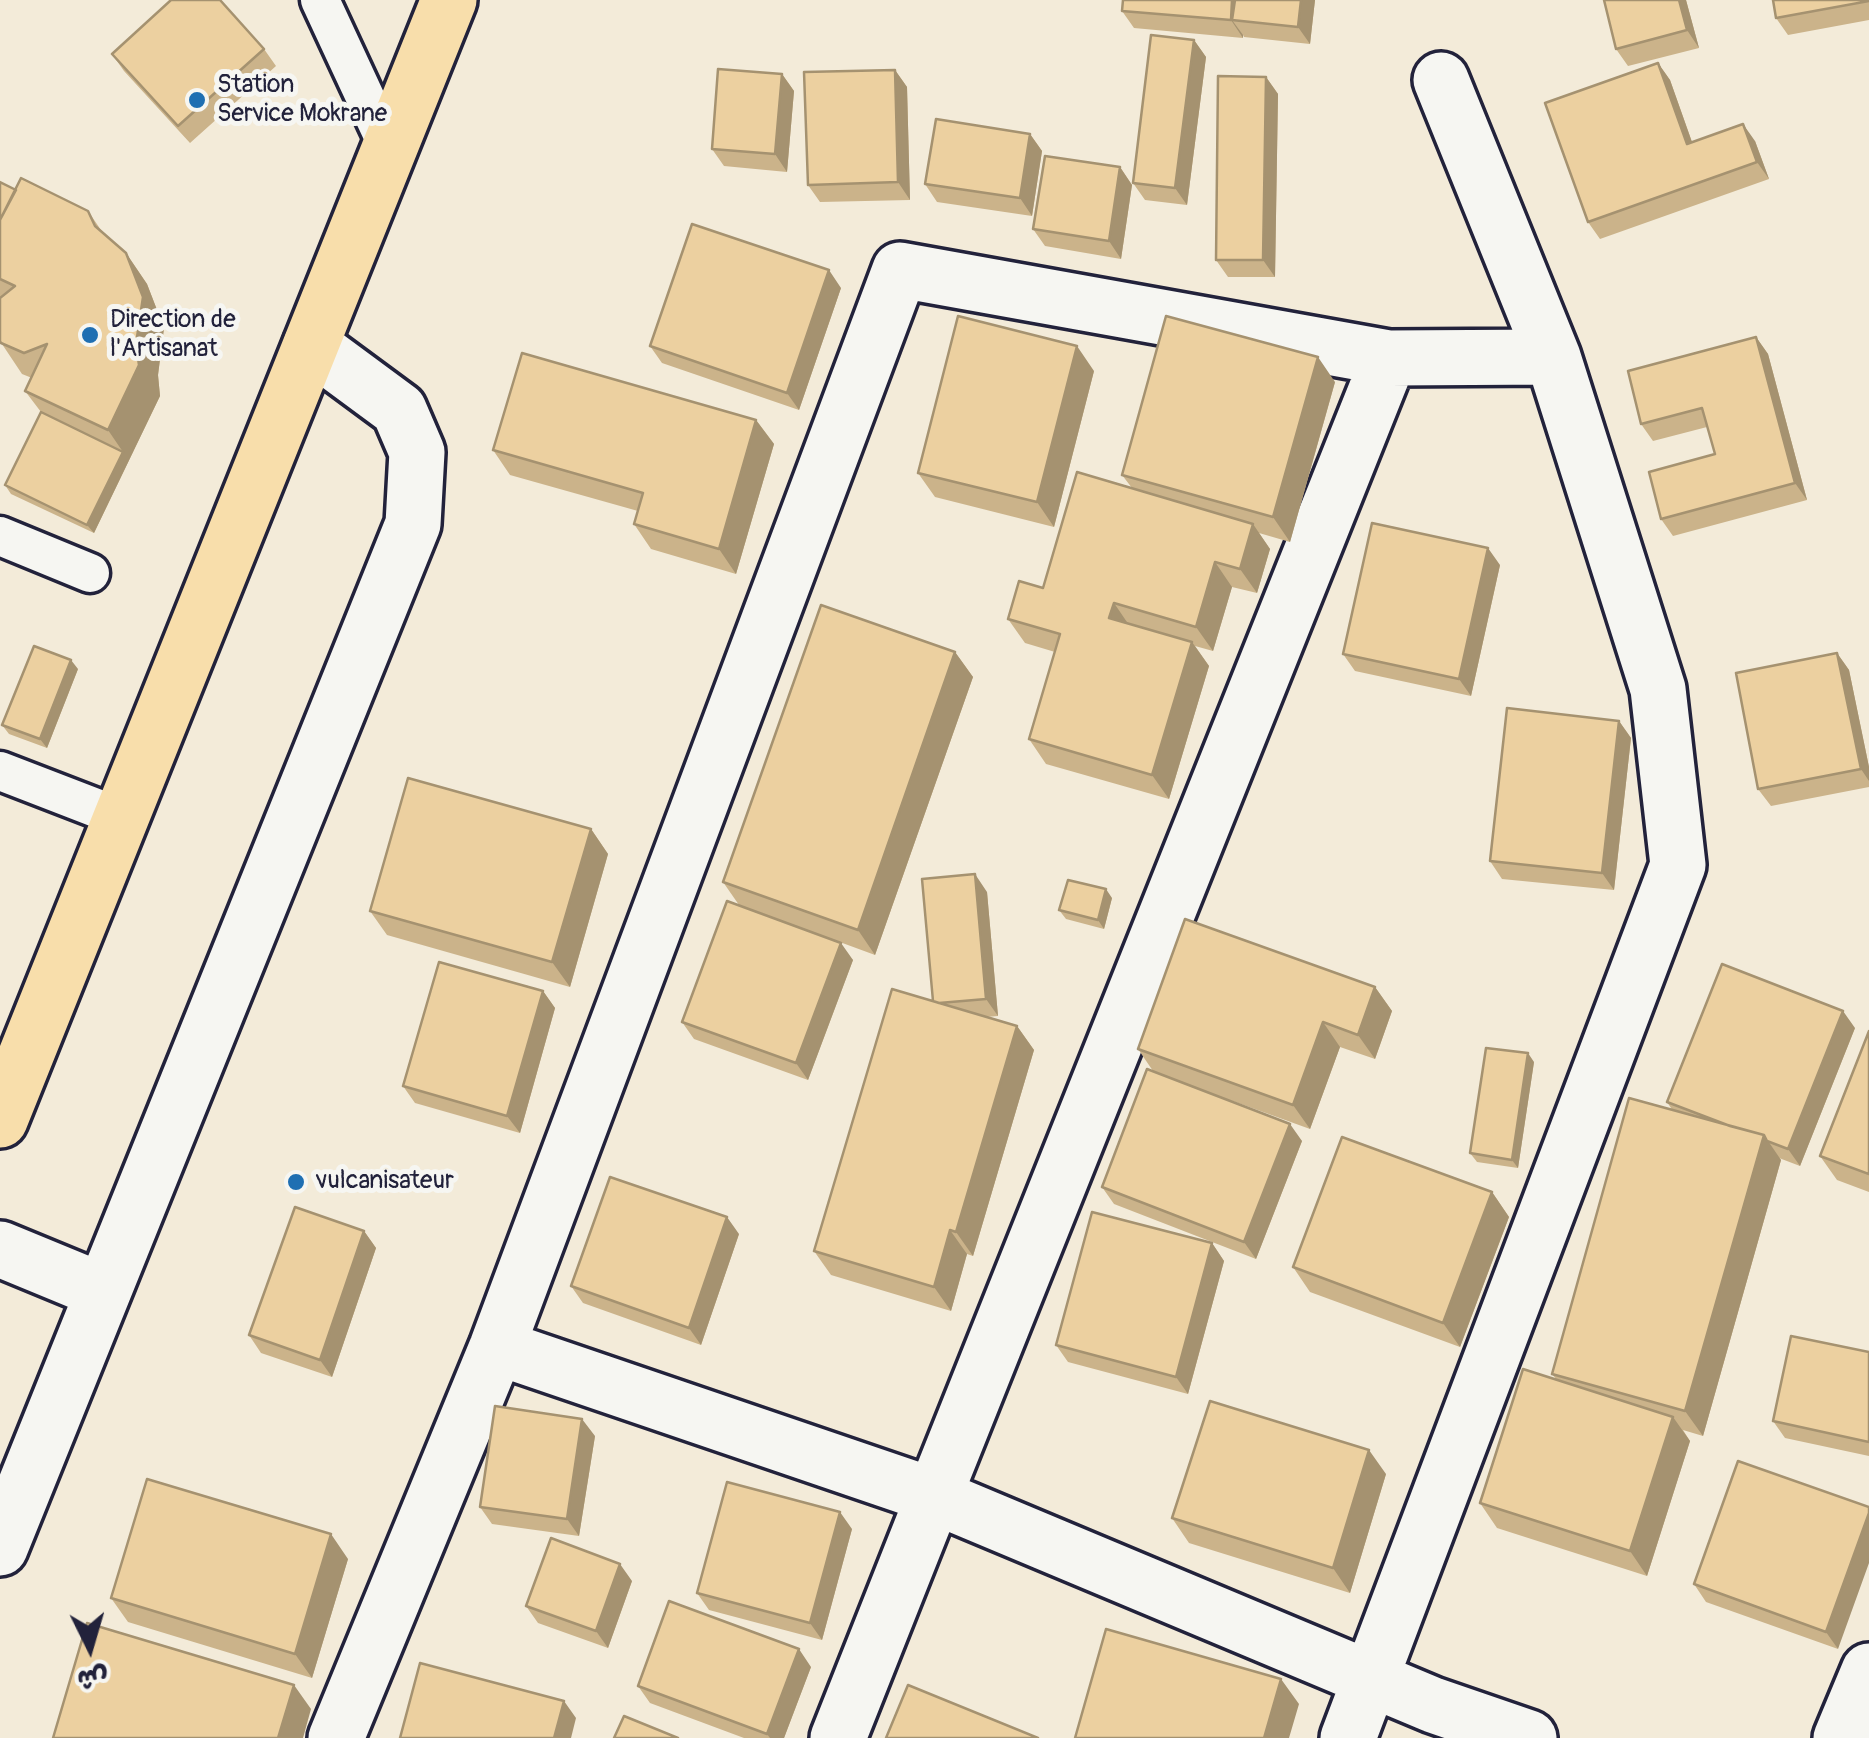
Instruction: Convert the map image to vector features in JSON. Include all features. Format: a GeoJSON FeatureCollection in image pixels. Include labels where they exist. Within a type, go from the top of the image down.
{"type":"FeatureCollection","features":[{"type":"Feature","properties":{"kind":"highway"},"geometry":{"type":"LineString","coordinates":[[0,1120],[391,153],[449,0]]}},
{"type":"Feature","properties":{"kind":"street"},"geometry":{"type":"LineString","coordinates":[[1348,1738],[1678,866],[1658,689],[1554,357],[1441,80]]}},
{"type":"Feature","properties":{"kind":"street"},"geometry":{"type":"LineString","coordinates":[[336,1738],[497,1348],[900,270],[1389,358],[1554,357]]}},
{"type":"Feature","properties":{"kind":"street"},"geometry":{"type":"LineString","coordinates":[[0,1548],[413,524],[417,452],[399,410],[311,345]]}},
{"type":"Feature","properties":{"kind":"street"},"geometry":{"type":"LineString","coordinates":[[838,1738],[1389,358]]}},
{"type":"Feature","properties":{"kind":"street"},"geometry":{"type":"LineString","coordinates":[[0,1249],[102,1291]]}},
{"type":"Feature","properties":{"kind":"street"},"geometry":{"type":"LineString","coordinates":[[497,1348],[934,1496],[1434,1705],[1528,1738]]}},
{"type":"Feature","properties":{"kind":"street"},"geometry":{"type":"LineString","coordinates":[[1841,1738],[1869,1671]]}},
{"type":"Feature","properties":{"kind":"lane"},"geometry":{"type":"LineString","coordinates":[[320,0],[391,153]]}},
{"type":"Feature","properties":{"kind":"lane"},"geometry":{"type":"LineString","coordinates":[[0,536],[90,572]]}},
{"type":"Feature","properties":{"kind":"lane"},"geometry":{"type":"LineString","coordinates":[[0,771],[122,818]]}},
{"type":"Feature","properties":{"kind":"building"},"geometry":{"type":"Polygon","coordinates":[[[171,0],[220,0],[264,49],[178,126],[112,54],[171,0]]]}},
{"type":"Feature","properties":{"kind":"building"},"geometry":{"type":"Polygon","coordinates":[[[1123,0],[1232,0],[1231,20],[1122,11],[1123,0]]]}},
{"type":"Feature","properties":{"kind":"building"},"geometry":{"type":"Polygon","coordinates":[[[1235,0],[1301,0],[1298,27],[1232,20],[1235,0]]]}},
{"type":"Feature","properties":{"kind":"building"},"geometry":{"type":"Polygon","coordinates":[[[1604,0],[1679,0],[1687,30],[1616,49],[1604,0]]]}},
{"type":"Feature","properties":{"kind":"building"},"geometry":{"type":"Polygon","coordinates":[[[1773,0],[1869,0],[1869,1],[1776,18],[1773,0]]]}},
{"type":"Feature","properties":{"kind":"building"},"geometry":{"type":"Polygon","coordinates":[[[1151,35],[1194,40],[1175,188],[1133,183],[1151,35]]]}},
{"type":"Feature","properties":{"kind":"building"},"geometry":{"type":"Polygon","coordinates":[[[1658,63],[1687,144],[1743,124],[1757,162],[1588,222],[1545,103],[1658,63]]]}},
{"type":"Feature","properties":{"kind":"building"},"geometry":{"type":"Polygon","coordinates":[[[718,69],[782,74],[775,154],[712,149],[718,69]]]}},
{"type":"Feature","properties":{"kind":"building"},"geometry":{"type":"Polygon","coordinates":[[[895,70],[898,182],[808,185],[804,72],[895,70]]]}},
{"type":"Feature","properties":{"kind":"building"},"geometry":{"type":"Polygon","coordinates":[[[1218,76],[1266,77],[1263,260],[1216,260],[1218,76]]]}},
{"type":"Feature","properties":{"kind":"building"},"geometry":{"type":"Polygon","coordinates":[[[936,119],[1030,134],[1020,198],[925,184],[936,119]]]}},
{"type":"Feature","properties":{"kind":"building"},"geometry":{"type":"Polygon","coordinates":[[[1045,156],[1120,167],[1109,241],[1033,229],[1045,156]]]}},
{"type":"Feature","properties":{"kind":"building","name":"Direction de l'Artisanat"},"geometry":{"type":"Polygon","coordinates":[[[21,178],[88,211],[95,226],[126,253],[143,297],[136,344],[139,365],[108,430],[25,391],[47,344],[24,353],[0,341],[0,298],[15,286],[0,279],[0,220],[21,178]]]}},
{"type":"Feature","properties":{"kind":"building"},"geometry":{"type":"Polygon","coordinates":[[[0,182],[16,190],[0,220],[0,182]]]}},
{"type":"Feature","properties":{"kind":"building"},"geometry":{"type":"Polygon","coordinates":[[[692,224],[829,270],[787,393],[650,346],[692,224]]]}},
{"type":"Feature","properties":{"kind":"building"},"geometry":{"type":"Polygon","coordinates":[[[958,316],[1077,346],[1037,502],[918,473],[958,316]]]}},
{"type":"Feature","properties":{"kind":"building"},"geometry":{"type":"Polygon","coordinates":[[[1166,316],[1318,357],[1273,517],[1122,475],[1166,316]]]}},
{"type":"Feature","properties":{"kind":"building"},"geometry":{"type":"Polygon","coordinates":[[[1756,337],[1795,483],[1661,519],[1649,472],[1715,454],[1702,408],[1641,424],[1628,371],[1756,337]]]}},
{"type":"Feature","properties":{"kind":"building"},"geometry":{"type":"Polygon","coordinates":[[[522,353],[756,420],[719,549],[634,524],[643,493],[493,450],[522,353]]]}},
{"type":"Feature","properties":{"kind":"building"},"geometry":{"type":"Polygon","coordinates":[[[41,412],[123,452],[87,525],[5,485],[41,412]]]}},
{"type":"Feature","properties":{"kind":"building"},"geometry":{"type":"Polygon","coordinates":[[[1077,472],[1253,524],[1240,569],[1215,562],[1196,627],[1114,603],[1109,618],[1192,642],[1152,775],[1029,739],[1060,634],[1008,619],[1019,581],[1043,588],[1077,472]]]}},
{"type":"Feature","properties":{"kind":"building"},"geometry":{"type":"Polygon","coordinates":[[[1372,523],[1488,548],[1459,679],[1343,654],[1372,523]]]}},
{"type":"Feature","properties":{"kind":"building"},"geometry":{"type":"Polygon","coordinates":[[[821,605],[955,652],[858,930],[723,882],[821,605]]]}},
{"type":"Feature","properties":{"kind":"building"},"geometry":{"type":"Polygon","coordinates":[[[34,646],[71,660],[40,739],[2,725],[34,646]]]}},
{"type":"Feature","properties":{"kind":"building"},"geometry":{"type":"Polygon","coordinates":[[[1837,653],[1861,769],[1758,789],[1736,673],[1837,653]]]}},
{"type":"Feature","properties":{"kind":"building"},"geometry":{"type":"Polygon","coordinates":[[[1507,708],[1619,721],[1602,873],[1490,861],[1507,708]]]}},
{"type":"Feature","properties":{"kind":"building"},"geometry":{"type":"Polygon","coordinates":[[[408,778],[591,829],[552,962],[370,911],[408,778]]]}},
{"type":"Feature","properties":{"kind":"building"},"geometry":{"type":"Polygon","coordinates":[[[975,874],[986,999],[939,1003],[933,1001],[922,879],[975,874]]]}},
{"type":"Feature","properties":{"kind":"building"},"geometry":{"type":"Polygon","coordinates":[[[1068,880],[1106,889],[1098,920],[1059,910],[1068,880]]]}},
{"type":"Feature","properties":{"kind":"building"},"geometry":{"type":"Polygon","coordinates":[[[727,901],[841,943],[796,1063],[682,1022],[727,901]]]}},
{"type":"Feature","properties":{"kind":"building"},"geometry":{"type":"Polygon","coordinates":[[[1185,919],[1375,987],[1358,1035],[1323,1022],[1293,1105],[1138,1049],[1185,919]]]}},
{"type":"Feature","properties":{"kind":"building"},"geometry":{"type":"Polygon","coordinates":[[[439,962],[543,991],[507,1116],[403,1086],[439,962]]]}},
{"type":"Feature","properties":{"kind":"building"},"geometry":{"type":"Polygon","coordinates":[[[1722,964],[1843,1011],[1788,1149],[1767,1141],[1764,1135],[1667,1102],[1722,964]]]}},
{"type":"Feature","properties":{"kind":"building"},"geometry":{"type":"Polygon","coordinates":[[[892,989],[1017,1026],[956,1232],[950,1230],[934,1287],[814,1251],[892,989]]]}},
{"type":"Feature","properties":{"kind":"building"},"geometry":{"type":"Polygon","coordinates":[[[1869,1031],[1869,1174],[1820,1156],[1869,1031]]]}},
{"type":"Feature","properties":{"kind":"building"},"geometry":{"type":"Polygon","coordinates":[[[1486,1048],[1528,1053],[1512,1160],[1470,1153],[1486,1048]]]}},
{"type":"Feature","properties":{"kind":"building"},"geometry":{"type":"Polygon","coordinates":[[[1147,1069],[1290,1124],[1244,1242],[1102,1187],[1147,1069]]]}},
{"type":"Feature","properties":{"kind":"building"},"geometry":{"type":"Polygon","coordinates":[[[1629,1098],[1764,1135],[1685,1411],[1552,1374],[1629,1098]]]}},
{"type":"Feature","properties":{"kind":"building"},"geometry":{"type":"Polygon","coordinates":[[[1342,1137],[1492,1192],[1443,1323],[1293,1267],[1342,1137]]]}},
{"type":"Feature","properties":{"kind":"building"},"geometry":{"type":"Polygon","coordinates":[[[610,1177],[727,1217],[689,1328],[571,1286],[610,1177]]]}},
{"type":"Feature","properties":{"kind":"building"},"geometry":{"type":"Polygon","coordinates":[[[295,1207],[364,1231],[320,1360],[249,1335],[295,1207]]]}},
{"type":"Feature","properties":{"kind":"building"},"geometry":{"type":"Polygon","coordinates":[[[1092,1212],[1212,1243],[1176,1377],[1056,1345],[1092,1212]]]}},
{"type":"Feature","properties":{"kind":"building"},"geometry":{"type":"Polygon","coordinates":[[[1791,1336],[1869,1352],[1869,1442],[1773,1421],[1791,1336]]]}},
{"type":"Feature","properties":{"kind":"building"},"geometry":{"type":"Polygon","coordinates":[[[1523,1369],[1673,1417],[1630,1551],[1480,1503],[1523,1369]]]}},
{"type":"Feature","properties":{"kind":"building"},"geometry":{"type":"Polygon","coordinates":[[[1210,1401],[1369,1450],[1333,1568],[1172,1518],[1210,1401]]]}},
{"type":"Feature","properties":{"kind":"building"},"geometry":{"type":"Polygon","coordinates":[[[495,1406],[582,1419],[567,1519],[480,1507],[495,1406]]]}},
{"type":"Feature","properties":{"kind":"building"},"geometry":{"type":"Polygon","coordinates":[[[1738,1461],[1869,1507],[1826,1632],[1694,1584],[1738,1461]]]}},
{"type":"Feature","properties":{"kind":"building"},"geometry":{"type":"Polygon","coordinates":[[[147,1479],[331,1534],[295,1654],[111,1598],[147,1479]]]}},
{"type":"Feature","properties":{"kind":"building"},"geometry":{"type":"Polygon","coordinates":[[[727,1482],[840,1512],[810,1623],[697,1593],[727,1482]]]}},
{"type":"Feature","properties":{"kind":"building"},"geometry":{"type":"Polygon","coordinates":[[[551,1538],[620,1564],[596,1631],[526,1606],[551,1538]]]}},
{"type":"Feature","properties":{"kind":"building"},"geometry":{"type":"Polygon","coordinates":[[[669,1601],[799,1649],[767,1734],[638,1686],[669,1601]]]}},
{"type":"Feature","properties":{"kind":"building"},"geometry":{"type":"Polygon","coordinates":[[[87,1623],[294,1685],[278,1738],[53,1738],[87,1623]]]}},
{"type":"Feature","properties":{"kind":"building"},"geometry":{"type":"Polygon","coordinates":[[[1106,1629],[1281,1679],[1264,1738],[1075,1738],[1106,1629]]]}},
{"type":"Feature","properties":{"kind":"building"},"geometry":{"type":"Polygon","coordinates":[[[420,1663],[564,1701],[554,1738],[400,1738],[420,1663]]]}},
{"type":"Feature","properties":{"kind":"building"},"geometry":{"type":"Polygon","coordinates":[[[908,1685],[1038,1738],[886,1738],[908,1685]]]}},
{"type":"Feature","properties":{"kind":"building"},"geometry":{"type":"Polygon","coordinates":[[[624,1716],[678,1738],[614,1738],[624,1716]]]}},
{"type":"Feature","properties":{"kind":"place","name":"Station Service Mokrane"},"geometry":{"type":"Point","coordinates":[197,100]}},
{"type":"Feature","properties":{"kind":"place","name":"Direction de l'Artisanat"},"geometry":{"type":"Point","coordinates":[90,335]}},
{"type":"Feature","properties":{"kind":"place","name":"vulcanisateur"},"geometry":{"type":"Point","coordinates":[296,1182]}}]}
